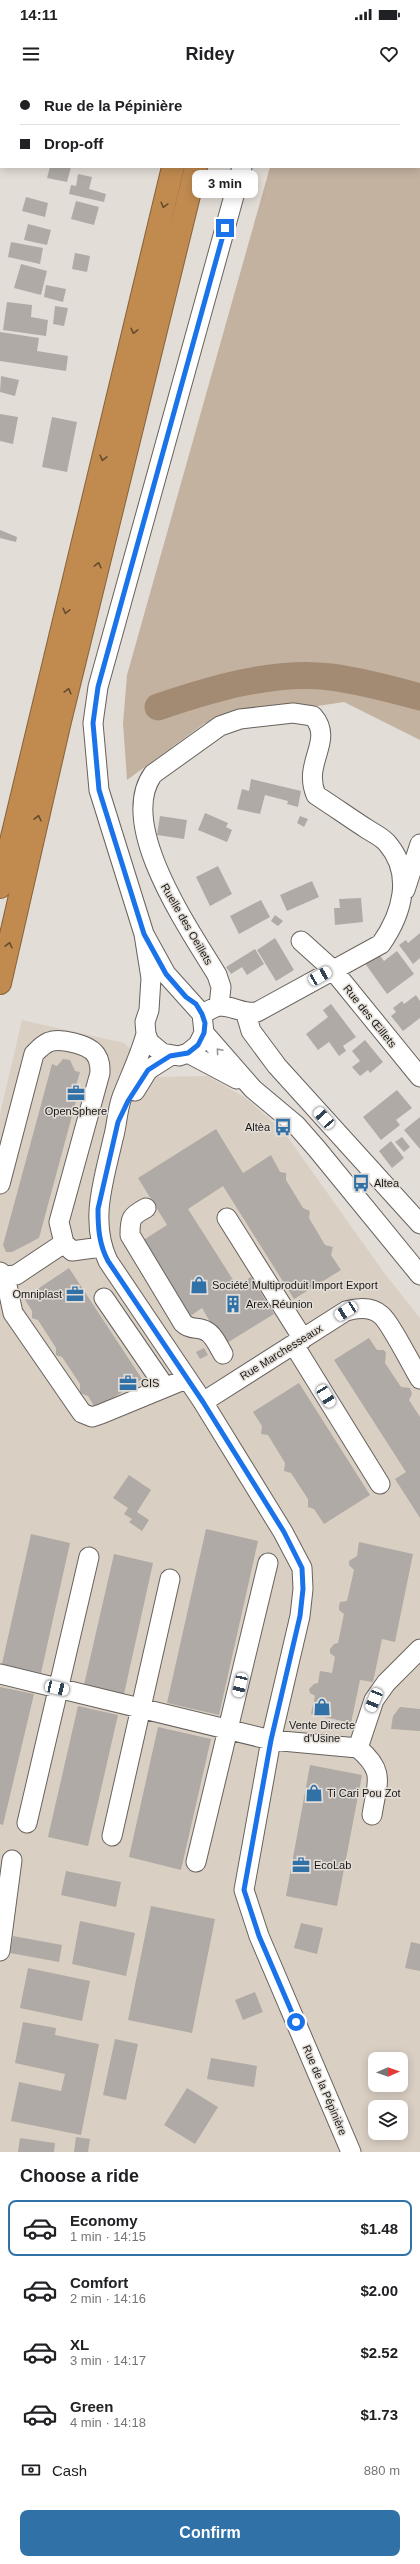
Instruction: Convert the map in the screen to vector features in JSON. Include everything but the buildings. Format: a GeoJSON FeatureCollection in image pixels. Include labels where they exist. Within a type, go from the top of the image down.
{"type":"FeatureCollection","features":[{"type":"Feature","properties":{"kind":"highway"},"geometry":{"type":"LineString","coordinates":[[0,887],[173,168]]}},
{"type":"Feature","properties":{"kind":"highway"},"geometry":{"type":"LineString","coordinates":[[0,983],[60,721],[196,168]]}},
{"type":"Feature","properties":{"kind":"highway"},"geometry":{"type":"LineString","coordinates":[[180,232],[200,168]]}},
{"type":"Feature","properties":{"kind":"street"},"geometry":{"type":"LineString","coordinates":[[118,1122],[122,1098],[138,1060],[146,1034],[145,1022],[149,1010],[151,978],[144,934],[99,790],[93,723],[98,687],[242,168]]}},
{"type":"Feature","properties":{"kind":"street","name":"Ruelle des Oeillets"},"geometry":{"type":"LineString","coordinates":[[211,1010],[221,987],[217,975],[170,898],[160,878],[147,836],[143,800],[145,785],[153,774],[220,726],[240,719],[286,714],[304,713],[313,716],[322,730],[322,740],[313,765],[311,782],[316,795],[387,842],[397,859],[403,877],[402,900]]}},
{"type":"Feature","properties":{"kind":"street","name":"Ruelle des Oeillets"},"geometry":{"type":"LineString","coordinates":[[246,1014],[257,1012],[332,969],[381,944],[394,925],[420,844]]}},
{"type":"Feature","properties":{"kind":"street"},"geometry":{"type":"LineString","coordinates":[[144,934],[166,974],[186,997],[196,1004],[211,1010],[232,1008],[246,1014],[252,1031],[277,1066],[420,1224]]}},
{"type":"Feature","properties":{"kind":"street","name":"Rue des Œillets"},"geometry":{"type":"LineString","coordinates":[[300,941],[332,969],[420,1077]]}},
{"type":"Feature","properties":{"kind":"street"},"geometry":{"type":"LineString","coordinates":[[149,1010],[165,997],[186,997]]}},
{"type":"Feature","properties":{"kind":"street"},"geometry":{"type":"LineString","coordinates":[[118,1122],[148,1070],[198,1045],[204,1033],[211,1010]]}},
{"type":"Feature","properties":{"kind":"street"},"geometry":{"type":"LineString","coordinates":[[204,1033],[254,1089],[296,1125],[317,1148],[420,1275]]}},
{"type":"Feature","properties":{"kind":"street"},"geometry":{"type":"LineString","coordinates":[[146,1034],[155,1048],[179,1054],[254,1089]]}},
{"type":"Feature","properties":{"kind":"street"},"geometry":{"type":"LineString","coordinates":[[0,1184],[34,1054],[41,1046],[50,1041],[61,1041],[88,1048],[96,1053],[100,1062],[100,1073],[59,1222],[64,1242],[72,1251],[101,1248]]}},
{"type":"Feature","properties":{"kind":"street","name":"Rue de la Pépinière"},"geometry":{"type":"LineString","coordinates":[[118,1122],[98,1209],[101,1248],[116,1273],[203,1402],[284,1532],[302,1568],[303,1589],[300,1616],[271,1740],[244,1890],[259,1936],[351,2152]]}},
{"type":"Feature","properties":{"kind":"street"},"geometry":{"type":"LineString","coordinates":[[146,1208],[133,1215],[130,1224],[130,1235],[140,1255],[169,1304],[187,1327],[209,1333],[223,1354]]}},
{"type":"Feature","properties":{"kind":"street"},"geometry":{"type":"LineString","coordinates":[[227,1218],[380,1484]]}},
{"type":"Feature","properties":{"kind":"street"},"geometry":{"type":"LineString","coordinates":[[64,1242],[16,1274],[3,1274],[13,1314],[82,1413],[92,1417],[96,1416],[186,1378]]}},
{"type":"Feature","properties":{"kind":"street"},"geometry":{"type":"LineString","coordinates":[[116,1273],[140,1255]]}},
{"type":"Feature","properties":{"kind":"street"},"geometry":{"type":"LineString","coordinates":[[104,1298],[165,1387]]}},
{"type":"Feature","properties":{"kind":"street"},"geometry":{"type":"LineString","coordinates":[[147,1318],[169,1304]]}},
{"type":"Feature","properties":{"kind":"street","name":"Rue Marchesseaux"},"geometry":{"type":"LineString","coordinates":[[203,1402],[346,1311],[357,1308],[369,1309],[382,1315],[420,1379]]}},
{"type":"Feature","properties":{"kind":"street"},"geometry":{"type":"LineString","coordinates":[[27,1823],[57,1688],[89,1557]]}},
{"type":"Feature","properties":{"kind":"street"},"geometry":{"type":"LineString","coordinates":[[196,1862],[268,1563]]}},
{"type":"Feature","properties":{"kind":"street"},"geometry":{"type":"LineString","coordinates":[[112,1836],[170,1579]]}},
{"type":"Feature","properties":{"kind":"street"},"geometry":{"type":"LineString","coordinates":[[358,1748],[374,1700],[386,1683],[420,1649]]}},
{"type":"Feature","properties":{"kind":"street"},"geometry":{"type":"LineString","coordinates":[[0,1674],[271,1740],[358,1748],[372,1760],[378,1771],[372,1815]]}},
{"type":"Feature","properties":{"kind":"street"},"geometry":{"type":"LineString","coordinates":[[0,1951],[12,1860]]}},
{"type":"Feature","properties":{"kind":"shaded area"},"geometry":{"type":"Polygon","coordinates":[[[270,168],[420,168],[420,740],[344,702],[205,723],[127,780],[123,723],[127,675],[270,168]]]}},
{"type":"Feature","properties":{"kind":"shaded area"},"geometry":{"type":"Polygon","coordinates":[[[22,1020],[124,1043],[159,1077],[207,1076],[246,1098],[284,1132],[385,1274],[420,1318],[420,2152],[0,2152],[0,1114],[22,1020]]]}},
{"type":"Feature","properties":{"kind":"waterway"},"geometry":{"type":"LineString","coordinates":[[158,707],[221,688],[287,676],[331,677],[420,697]]}},
{"type":"Feature","properties":{"kind":"place","name":"OpenSphere"},"geometry":{"type":"Point","coordinates":[76,1093]}},
{"type":"Feature","properties":{"kind":"place","name":"Altèa"},"geometry":{"type":"Point","coordinates":[283,1127]}},
{"type":"Feature","properties":{"kind":"place","name":"Altea"},"geometry":{"type":"Point","coordinates":[361,1183]}},
{"type":"Feature","properties":{"kind":"place","name":"Société Multiproduit Import Export"},"geometry":{"type":"Point","coordinates":[199,1285]}},
{"type":"Feature","properties":{"kind":"place","name":"Omniplast"},"geometry":{"type":"Point","coordinates":[75,1294]}},
{"type":"Feature","properties":{"kind":"place","name":"Arex Réunion"},"geometry":{"type":"Point","coordinates":[233,1304]}},
{"type":"Feature","properties":{"kind":"place","name":"CIS"},"geometry":{"type":"Point","coordinates":[128,1383]}},
{"type":"Feature","properties":{"kind":"place","name":"Vente Directe d'Usine"},"geometry":{"type":"Point","coordinates":[322,1707]}},
{"type":"Feature","properties":{"kind":"place","name":"Ti Cari Pou Zot"},"geometry":{"type":"Point","coordinates":[314,1793]}},
{"type":"Feature","properties":{"kind":"place","name":"EcoLab"},"geometry":{"type":"Point","coordinates":[301,1865]}},
{"type":"Feature","properties":{"kind":"route"},"geometry":{"type":"LineString","coordinates":[[225,228],[98,687],[93,723],[94,754],[99,790],[144,934],[166,974],[186,997],[196,1004],[205,1023],[204,1033],[198,1045],[188,1053],[179,1056],[170,1056],[148,1070],[128,1101],[118,1122],[101,1192],[98,1209],[98,1234],[101,1248],[108,1261],[203,1402],[284,1532],[302,1568],[303,1589],[300,1616],[271,1740],[246,1868],[244,1890],[259,1936],[296,2022]]}}]}
